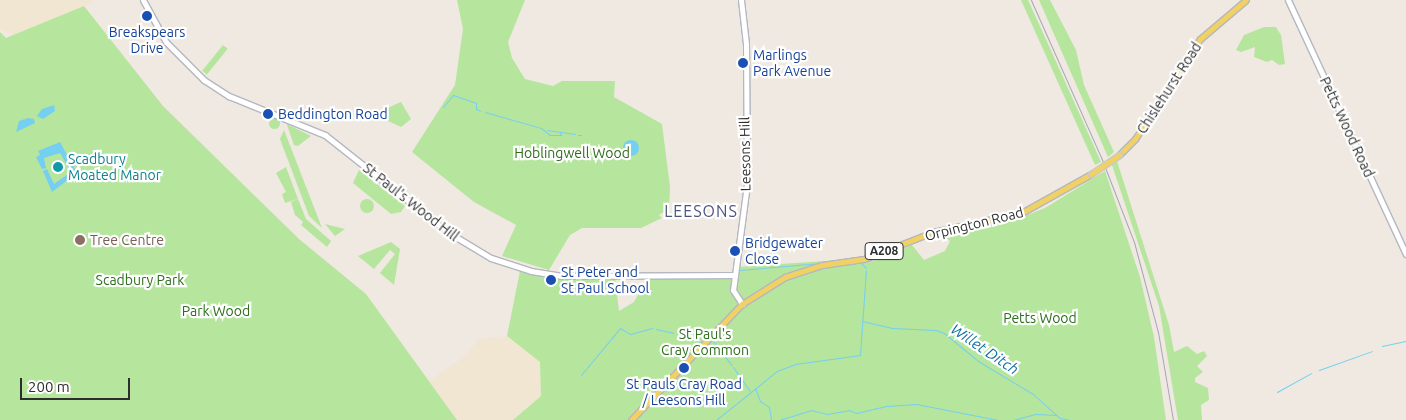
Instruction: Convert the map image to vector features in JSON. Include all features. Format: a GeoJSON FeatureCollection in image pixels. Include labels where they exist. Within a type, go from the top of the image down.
{"type":"FeatureCollection","features":[{"type":"Feature","properties":{"kind":"main road","name":"Chislehurst Road"},"geometry":{"type":"LineString","coordinates":[[1091,174],[1119,155],[1135,139],[1200,39],[1246,0]]}},
{"type":"Feature","properties":{"kind":"main road","name":"Orpington Road"},"geometry":{"type":"LineString","coordinates":[[742,304],[785,277],[822,265],[864,259],[933,232],[1031,210],[1091,174]]}},
{"type":"Feature","properties":{"kind":"main road","name":"A208"},"geometry":{"type":"LineString","coordinates":[[631,420],[742,304]]}},
{"type":"Feature","properties":{"kind":"street","name":"St Paul's Wood Hill"},"geometry":{"type":"LineString","coordinates":[[143,0],[166,42],[204,80],[229,96],[325,135],[446,231],[491,258],[531,271],[562,276],[735,276]]}},
{"type":"Feature","properties":{"kind":"street","name":"Leesons Hill"},"geometry":{"type":"LineString","coordinates":[[741,0],[746,44],[747,184],[733,290],[742,304]]}},
{"type":"Feature","properties":{"kind":"street","name":"Petts Wood Road"},"geometry":{"type":"LineString","coordinates":[[1288,0],[1406,254]]}},
{"type":"Feature","properties":{"kind":"shaded area"},"geometry":{"type":"Polygon","coordinates":[[[0,0],[93,0],[94,2],[14,35],[0,29],[0,0]]]}},
{"type":"Feature","properties":{"kind":"shaded area"},"geometry":{"type":"Polygon","coordinates":[[[507,336],[540,362],[541,396],[513,420],[457,420],[429,381],[467,355],[478,339],[507,336]]]}},
{"type":"Feature","properties":{"kind":"green space","name":"Hoblingwell Wood"},"geometry":{"type":"Polygon","coordinates":[[[457,0],[525,0],[508,42],[512,58],[525,79],[553,86],[562,81],[615,81],[614,97],[662,124],[670,187],[669,209],[659,215],[662,218],[641,228],[582,228],[570,235],[549,270],[502,256],[516,225],[474,202],[412,152],[455,85],[463,29],[457,0]]]}},
{"type":"Feature","properties":{"kind":"green space"},"geometry":{"type":"Polygon","coordinates":[[[1021,0],[1028,0],[1058,66],[1101,162],[1095,165],[1021,0]]]}},
{"type":"Feature","properties":{"kind":"green space"},"geometry":{"type":"Polygon","coordinates":[[[1039,0],[1050,0],[1076,50],[1084,85],[1114,152],[1108,157],[1039,0]]]}},
{"type":"Feature","properties":{"kind":"green space","name":"Park Wood"},"geometry":{"type":"Polygon","coordinates":[[[84,6],[163,106],[299,239],[366,294],[457,420],[0,420],[0,32],[6,38],[84,6]]]}},
{"type":"Feature","properties":{"kind":"green space"},"geometry":{"type":"Polygon","coordinates":[[[1264,27],[1276,27],[1281,35],[1285,64],[1279,65],[1272,60],[1267,62],[1254,57],[1255,47],[1241,52],[1236,50],[1244,35],[1264,27]]]}},
{"type":"Feature","properties":{"kind":"green space"},"geometry":{"type":"Polygon","coordinates":[[[223,45],[228,49],[207,74],[202,71],[223,45]]]}},
{"type":"Feature","properties":{"kind":"green space"},"geometry":{"type":"Polygon","coordinates":[[[401,102],[411,119],[401,127],[388,121],[383,110],[401,102]]]}},
{"type":"Feature","properties":{"kind":"green space"},"geometry":{"type":"Polygon","coordinates":[[[274,117],[280,123],[274,129],[268,123],[274,117]]]}},
{"type":"Feature","properties":{"kind":"green space"},"geometry":{"type":"Polygon","coordinates":[[[287,124],[311,136],[298,146],[294,145],[287,124]]]}},
{"type":"Feature","properties":{"kind":"green space"},"geometry":{"type":"Polygon","coordinates":[[[284,130],[322,228],[309,216],[280,139],[284,130]]]}},
{"type":"Feature","properties":{"kind":"green space"},"geometry":{"type":"Polygon","coordinates":[[[1117,161],[1169,325],[1174,352],[1187,346],[1197,354],[1204,351],[1207,356],[1197,366],[1203,372],[1195,378],[1195,382],[1208,388],[1209,400],[1201,405],[1202,420],[1178,420],[1159,306],[1112,165],[1117,161]]]}},
{"type":"Feature","properties":{"kind":"green space"},"geometry":{"type":"Polygon","coordinates":[[[286,167],[298,199],[285,203],[282,194],[286,192],[276,173],[286,167]]]}},
{"type":"Feature","properties":{"kind":"green space"},"geometry":{"type":"Polygon","coordinates":[[[359,170],[405,206],[401,212],[391,214],[353,183],[359,170]]]}},
{"type":"Feature","properties":{"kind":"green space","name":"Petts Wood"},"geometry":{"type":"Polygon","coordinates":[[[1105,171],[1140,277],[1154,337],[1166,420],[513,420],[541,396],[540,362],[507,336],[520,271],[562,278],[615,277],[619,311],[634,302],[648,277],[737,275],[738,267],[840,260],[841,265],[878,260],[912,245],[924,260],[945,251],[950,241],[941,235],[1020,218],[1045,208],[1105,171]]]}},
{"type":"Feature","properties":{"kind":"green space"},"geometry":{"type":"Polygon","coordinates":[[[298,199],[306,219],[331,241],[327,247],[301,225],[303,222],[295,215],[291,202],[298,199]]]}},
{"type":"Feature","properties":{"kind":"green space"},"geometry":{"type":"Polygon","coordinates":[[[364,199],[370,199],[374,206],[370,213],[364,213],[360,209],[360,203],[364,199]]]}},
{"type":"Feature","properties":{"kind":"green space"},"geometry":{"type":"Polygon","coordinates":[[[325,224],[345,229],[335,236],[325,224]]]}},
{"type":"Feature","properties":{"kind":"green space"},"geometry":{"type":"Polygon","coordinates":[[[391,242],[400,249],[394,285],[380,273],[395,254],[390,250],[374,269],[358,256],[391,242]]]}},
{"type":"Feature","properties":{"kind":"water"},"geometry":{"type":"Polygon","coordinates":[[[54,105],[55,111],[43,119],[37,116],[42,109],[54,105]]]}},
{"type":"Feature","properties":{"kind":"water"},"geometry":{"type":"Polygon","coordinates":[[[28,118],[34,119],[35,123],[16,132],[19,121],[28,118]]]}},
{"type":"Feature","properties":{"kind":"water"},"geometry":{"type":"Polygon","coordinates":[[[631,140],[637,142],[639,148],[637,154],[631,156],[625,154],[623,148],[625,142],[631,140]]]}},
{"type":"Feature","properties":{"kind":"water"},"geometry":{"type":"Polygon","coordinates":[[[60,142],[77,173],[52,192],[43,171],[47,169],[54,184],[71,172],[60,153],[44,158],[46,168],[42,169],[36,157],[40,155],[38,151],[60,142]]]}},
{"type":"Feature","properties":{"kind":"waterway"},"geometry":{"type":"LineString","coordinates":[[443,107],[453,95],[476,103],[476,109],[481,111]]}},
{"type":"Feature","properties":{"kind":"waterway"},"geometry":{"type":"LineString","coordinates":[[485,112],[541,128],[550,135],[561,135],[560,133]]}},
{"type":"Feature","properties":{"kind":"waterway"},"geometry":{"type":"LineString","coordinates":[[547,130],[575,134]]}},
{"type":"Feature","properties":{"kind":"waterway"},"geometry":{"type":"LineString","coordinates":[[739,270],[821,263]]}},
{"type":"Feature","properties":{"kind":"waterway"},"geometry":{"type":"LineString","coordinates":[[861,263],[866,268]]}},
{"type":"Feature","properties":{"kind":"waterway"},"geometry":{"type":"LineString","coordinates":[[716,420],[777,371],[795,364],[860,355],[866,270]]}},
{"type":"Feature","properties":{"kind":"waterway","name":"Willet Ditch"},"geometry":{"type":"LineString","coordinates":[[862,321],[892,328],[936,330],[944,333],[978,361],[1033,394],[1060,418],[1070,420]]}},
{"type":"Feature","properties":{"kind":"waterway"},"geometry":{"type":"LineString","coordinates":[[581,375],[620,328],[630,334],[652,328]]}},
{"type":"Feature","properties":{"kind":"waterway"},"geometry":{"type":"LineString","coordinates":[[656,329],[674,333]]}},
{"type":"Feature","properties":{"kind":"waterway"},"geometry":{"type":"LineString","coordinates":[[677,334],[699,342]]}},
{"type":"Feature","properties":{"kind":"waterway"},"geometry":{"type":"LineString","coordinates":[[711,338],[731,365]]}},
{"type":"Feature","properties":{"kind":"waterway"},"geometry":{"type":"LineString","coordinates":[[1382,346],[1406,341]]}},
{"type":"Feature","properties":{"kind":"waterway"},"geometry":{"type":"LineString","coordinates":[[1319,370],[1372,351]]}},
{"type":"Feature","properties":{"kind":"waterway"},"geometry":{"type":"LineString","coordinates":[[733,367],[750,391]]}},
{"type":"Feature","properties":{"kind":"waterway"},"geometry":{"type":"LineString","coordinates":[[1277,392],[1311,373]]}},
{"type":"Feature","properties":{"kind":"waterway"},"geometry":{"type":"LineString","coordinates":[[755,388],[760,401],[769,407],[771,420]]}},
{"type":"Feature","properties":{"kind":"waterway"},"geometry":{"type":"LineString","coordinates":[[779,420],[811,410],[827,414],[849,410],[856,413],[887,406],[916,404],[998,420]]}},
{"type":"Feature","properties":{"kind":"waterway"},"geometry":{"type":"LineString","coordinates":[[1013,420],[1036,414],[1056,415]]}},
{"type":"Feature","properties":{"kind":"waterway"},"geometry":{"type":"LineString","coordinates":[[999,420],[1007,420]]}},
{"type":"Feature","properties":{"kind":"railway"},"geometry":{"type":"LineString","coordinates":[[1031,0],[1101,157],[1134,242],[1158,332],[1173,420]]}},
{"type":"Feature","properties":{"kind":"place","name":"Breakspears Drive"},"geometry":{"type":"Point","coordinates":[147,16]}},
{"type":"Feature","properties":{"kind":"place","name":"Marlings Park Avenue"},"geometry":{"type":"Point","coordinates":[743,63]}},
{"type":"Feature","properties":{"kind":"place","name":"Beddington Road"},"geometry":{"type":"Point","coordinates":[268,114]}},
{"type":"Feature","properties":{"kind":"place","name":"Scadbury Moated Manor"},"geometry":{"type":"Point","coordinates":[58,167]}},
{"type":"Feature","properties":{"kind":"place","name":"Tree Centre"},"geometry":{"type":"Point","coordinates":[80,240]}},
{"type":"Feature","properties":{"kind":"place","name":"Bridgewater Close"},"geometry":{"type":"Point","coordinates":[735,251]}},
{"type":"Feature","properties":{"kind":"place","name":"St Peter and St Paul School"},"geometry":{"type":"Point","coordinates":[551,280]}},
{"type":"Feature","properties":{"kind":"place","name":"St Pauls Cray Road / Leesons Hill"},"geometry":{"type":"Point","coordinates":[684,368]}},
{"type":"Feature","properties":{"kind":"district","name":"LEESONS"},"geometry":{"type":"Point","coordinates":[701,211]}},
{"type":"Feature","properties":{"kind":"park label","name":"Scadbury Park"},"geometry":{"type":"Point","coordinates":[140,280]}},
{"type":"Feature","properties":{"kind":"park label","name":"St Paul's Cray Common"},"geometry":{"type":"Point","coordinates":[705,342]}}]}
